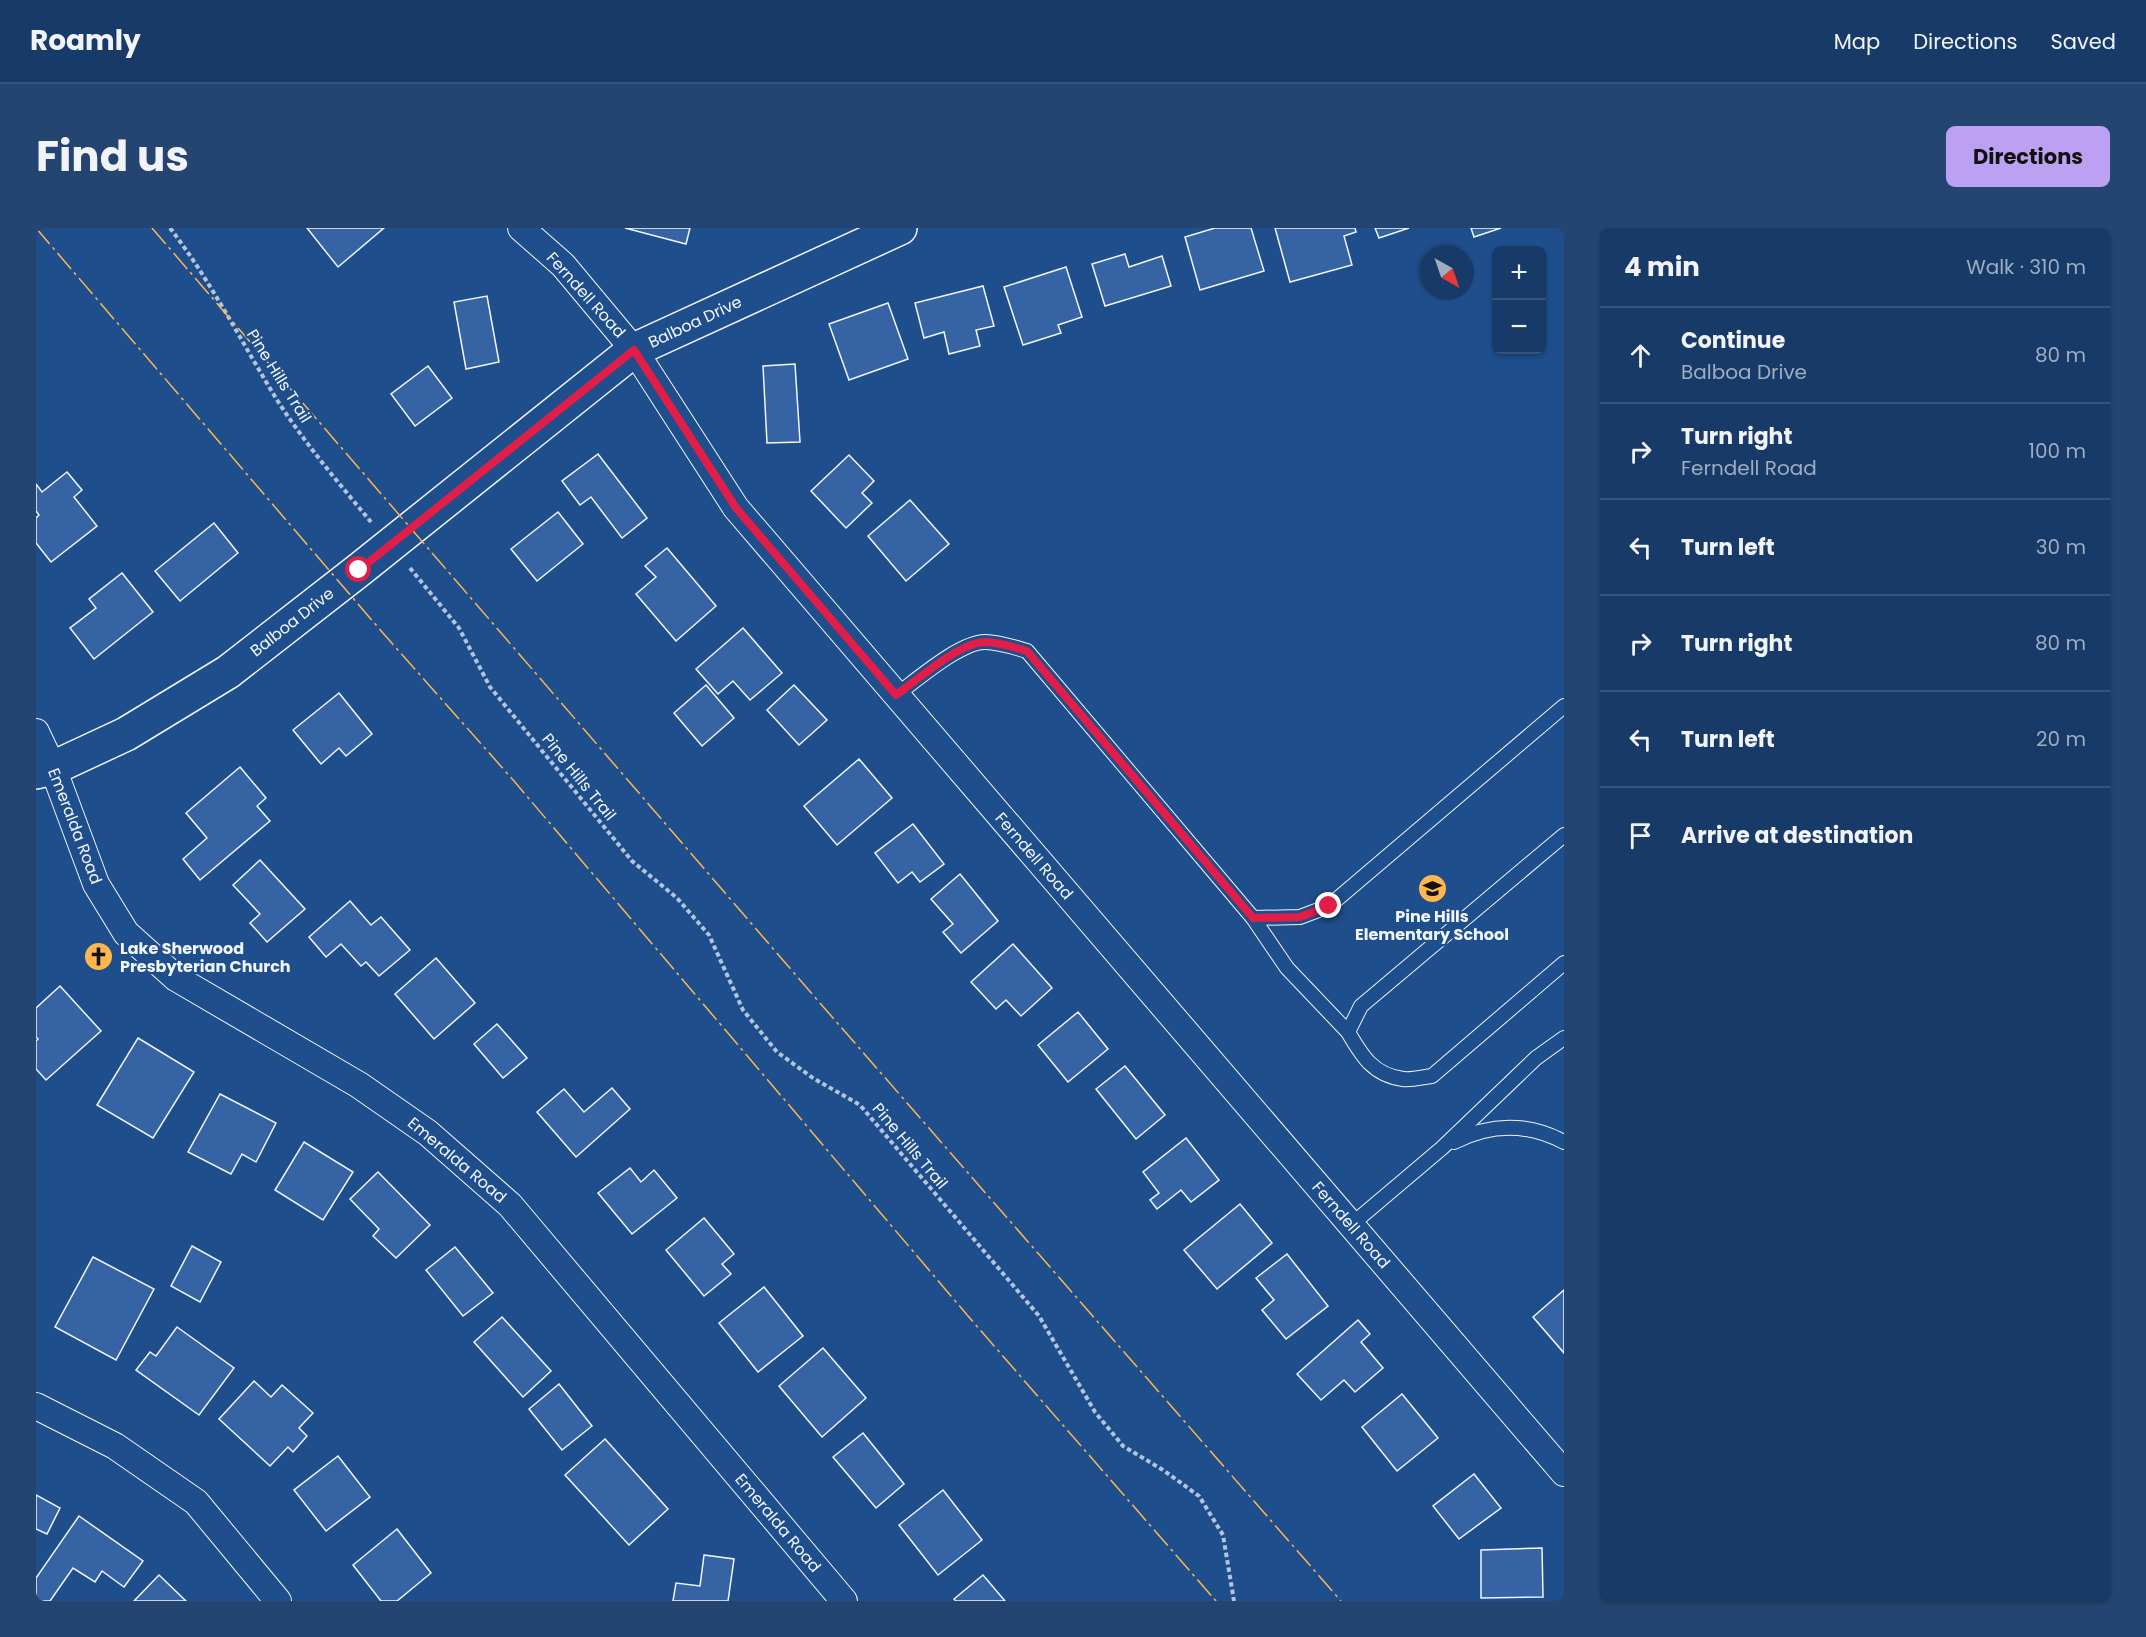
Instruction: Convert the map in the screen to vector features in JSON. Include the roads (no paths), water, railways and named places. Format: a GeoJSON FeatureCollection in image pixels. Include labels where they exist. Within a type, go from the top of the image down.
{"type":"FeatureCollection","features":[{"type":"Feature","properties":{"kind":"street","name":"Ferndell Road"},"geometry":{"type":"LineString","coordinates":[[521,228],[563,265],[634,350],[736,508],[1564,1473]]}},
{"type":"Feature","properties":{"kind":"street","name":"Balboa Drive"},"geometry":{"type":"LineString","coordinates":[[44,770],[126,734],[228,672],[634,350],[900,228]]}},
{"type":"Feature","properties":{"kind":"street","name":"Emeralda Road"},"geometry":{"type":"LineString","coordinates":[[36,732],[44,770],[96,884],[126,933],[176,978],[359,1085],[428,1133],[510,1205],[844,1601]]}},
{"type":"Feature","properties":{"kind":"street"},"geometry":{"type":"LineString","coordinates":[[36,1406],[115,1446],[196,1502],[278,1601]]}},
{"type":"Feature","properties":{"kind":"lane"},"geometry":{"type":"LineString","coordinates":[[896,695],[964,646],[984,642],[1008,645],[1027,651],[1253,918],[1287,968],[1348,1032],[1362,1057],[1381,1072],[1404,1079],[1432,1076],[1564,963]]}},
{"type":"Feature","properties":{"kind":"lane"},"geometry":{"type":"LineString","coordinates":[[1253,918],[1300,917],[1329,906],[1564,706]]}},
{"type":"Feature","properties":{"kind":"lane"},"geometry":{"type":"LineString","coordinates":[[1348,1032],[1361,1006],[1564,835]]}},
{"type":"Feature","properties":{"kind":"lane"},"geometry":{"type":"LineString","coordinates":[[1350,1225],[1442,1148],[1536,1058],[1564,1038]]}},
{"type":"Feature","properties":{"kind":"lane"},"geometry":{"type":"LineString","coordinates":[[1442,1148],[1469,1134],[1505,1127],[1522,1127],[1541,1131],[1564,1142]]}},
{"type":"Feature","properties":{"kind":"place","name":"Pine Hills Elementary School"},"geometry":{"type":"Point","coordinates":[1432,888]}},
{"type":"Feature","properties":{"kind":"place","name":"Lake Sherwood Presbyterian Church"},"geometry":{"type":"Point","coordinates":[99,957]}}]}
